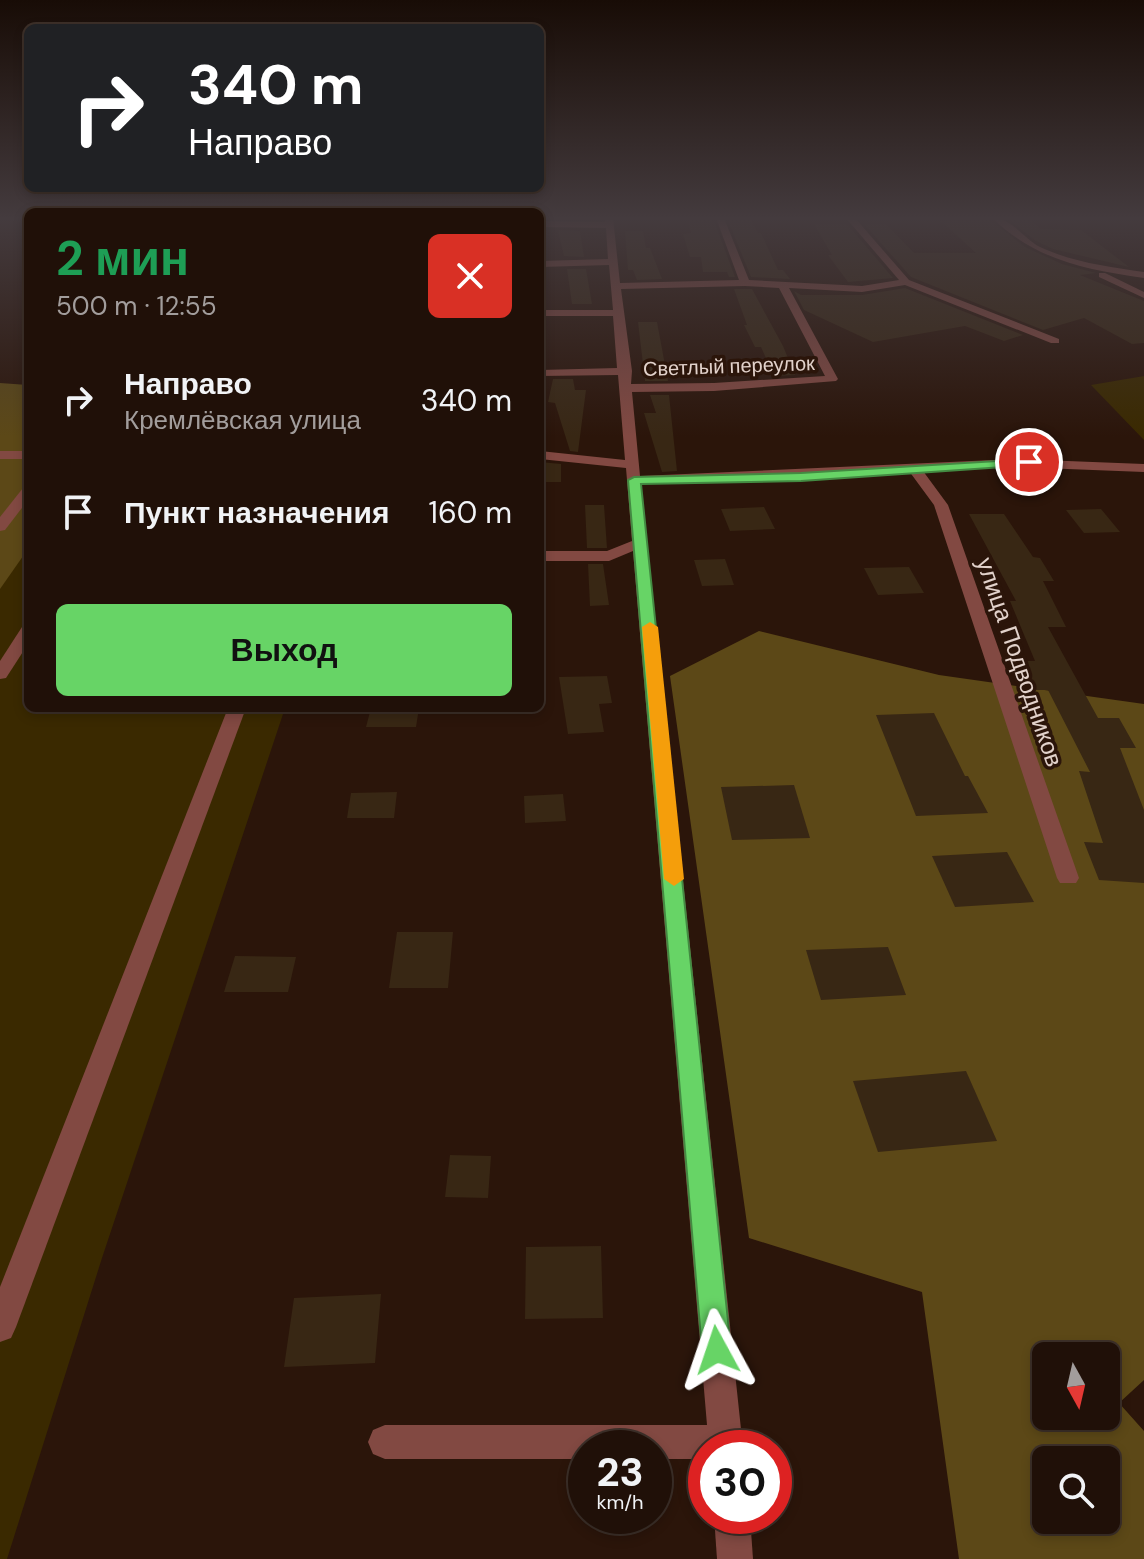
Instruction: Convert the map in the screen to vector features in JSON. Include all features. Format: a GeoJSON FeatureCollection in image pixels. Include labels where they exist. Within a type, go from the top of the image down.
{"type":"FeatureCollection","features":[{"type":"Feature","properties":{"kind":"street"},"geometry":{"type":"LineString","coordinates":[[615,291],[642,542],[724,1430]]}},
{"type":"Feature","properties":{"kind":"street","name":"Светлый переулок"},"geometry":{"type":"LineString","coordinates":[[544,373],[714,387],[832,379],[786,291]]}},
{"type":"Feature","properties":{"kind":"street"},"geometry":{"type":"LineString","coordinates":[[928,291],[1055,341]]}},
{"type":"Feature","properties":{"kind":"street"},"geometry":{"type":"LineString","coordinates":[[544,313],[618,313]]}},
{"type":"Feature","properties":{"kind":"street"},"geometry":{"type":"LineString","coordinates":[[0,455],[24,455]]}},
{"type":"Feature","properties":{"kind":"street"},"geometry":{"type":"LineString","coordinates":[[544,456],[634,473],[801,477],[913,467],[1029,462],[1144,468]]}},
{"type":"Feature","properties":{"kind":"street","name":"улица Подводников"},"geometry":{"type":"LineString","coordinates":[[913,467],[941,505],[1068,878]]}},
{"type":"Feature","properties":{"kind":"street"},"geometry":{"type":"LineString","coordinates":[[0,527],[24,496]]}},
{"type":"Feature","properties":{"kind":"street"},"geometry":{"type":"LineString","coordinates":[[544,556],[609,556],[642,542]]}},
{"type":"Feature","properties":{"kind":"street"},"geometry":{"type":"LineString","coordinates":[[0,674],[24,637]]}},
{"type":"Feature","properties":{"kind":"street"},"geometry":{"type":"LineString","coordinates":[[0,1327],[235,712]]}},
{"type":"Feature","properties":{"kind":"street"},"geometry":{"type":"LineString","coordinates":[[385,1442],[688,1445]]}},
{"type":"Feature","properties":{"kind":"street"},"geometry":{"type":"LineString","coordinates":[[733,1534],[735,1559]]}},
{"type":"Feature","properties":{"kind":"shaded area"},"geometry":{"type":"Polygon","coordinates":[[[1144,376],[1144,440],[1091,385],[1144,376]]]}},
{"type":"Feature","properties":{"kind":"shaded area"},"geometry":{"type":"Polygon","coordinates":[[[0,383],[24,385],[24,555],[0,589],[0,383]]]}},
{"type":"Feature","properties":{"kind":"shaded area"},"geometry":{"type":"Polygon","coordinates":[[[24,540],[24,712],[284,712],[102,1258],[7,1559],[0,1559],[0,572],[24,540]]]}},
{"type":"Feature","properties":{"kind":"shaded area"},"geometry":{"type":"Polygon","coordinates":[[[759,631],[939,675],[1144,704],[1144,1380],[1120,1402],[1120,1342],[1032,1342],[1032,1430],[1120,1430],[1120,1404],[1144,1431],[1144,1559],[959,1559],[922,1292],[749,1238],[670,676],[759,631]]]}},
{"type":"Feature","properties":{"kind":"building"},"geometry":{"type":"Polygon","coordinates":[[[570,291],[590,291],[592,304],[572,304],[570,291]]]}},
{"type":"Feature","properties":{"kind":"building"},"geometry":{"type":"Polygon","coordinates":[[[735,291],[753,291],[795,375],[774,376],[761,347],[755,347],[744,325],[747,325],[735,291]]]}},
{"type":"Feature","properties":{"kind":"building"},"geometry":{"type":"Polygon","coordinates":[[[794,291],[801,295],[912,291],[1023,335],[1004,341],[965,326],[873,342],[804,310],[794,291]]]}},
{"type":"Feature","properties":{"kind":"building"},"geometry":{"type":"Polygon","coordinates":[[[945,291],[1119,291],[1144,301],[1144,343],[1132,344],[1084,318],[1043,330],[945,291]]]}},
{"type":"Feature","properties":{"kind":"building"},"geometry":{"type":"Polygon","coordinates":[[[638,322],[657,322],[668,381],[645,381],[638,322]]]}},
{"type":"Feature","properties":{"kind":"building"},"geometry":{"type":"Polygon","coordinates":[[[553,379],[573,379],[575,390],[586,390],[578,452],[570,451],[555,403],[548,402],[553,379]]]}},
{"type":"Feature","properties":{"kind":"building"},"geometry":{"type":"Polygon","coordinates":[[[650,395],[669,395],[677,471],[662,472],[644,413],[656,413],[650,395]]]}},
{"type":"Feature","properties":{"kind":"building"},"geometry":{"type":"Polygon","coordinates":[[[544,462],[561,464],[561,482],[544,482],[544,462]]]}},
{"type":"Feature","properties":{"kind":"building"},"geometry":{"type":"Polygon","coordinates":[[[585,505],[604,505],[607,548],[587,548],[585,505]]]}},
{"type":"Feature","properties":{"kind":"building"},"geometry":{"type":"Polygon","coordinates":[[[764,507],[775,529],[730,531],[721,509],[764,507]]]}},
{"type":"Feature","properties":{"kind":"building"},"geometry":{"type":"Polygon","coordinates":[[[1101,509],[1120,532],[1084,533],[1066,510],[1101,509]]]}},
{"type":"Feature","properties":{"kind":"building"},"geometry":{"type":"Polygon","coordinates":[[[969,514],[1004,514],[1033,557],[1040,558],[1054,581],[1043,581],[1066,627],[1048,627],[1098,718],[1119,718],[1136,748],[1120,748],[1144,810],[1144,883],[1099,880],[1084,842],[1103,843],[1079,771],[1090,772],[1048,690],[1023,690],[1009,661],[1035,661],[1010,601],[1016,601],[969,514]]]}},
{"type":"Feature","properties":{"kind":"building"},"geometry":{"type":"Polygon","coordinates":[[[725,559],[734,585],[702,586],[694,560],[725,559]]]}},
{"type":"Feature","properties":{"kind":"building"},"geometry":{"type":"Polygon","coordinates":[[[588,564],[603,564],[609,605],[590,606],[588,564]]]}},
{"type":"Feature","properties":{"kind":"building"},"geometry":{"type":"Polygon","coordinates":[[[909,567],[924,593],[878,595],[864,568],[909,567]]]}},
{"type":"Feature","properties":{"kind":"building"},"geometry":{"type":"Polygon","coordinates":[[[607,676],[612,703],[599,704],[604,732],[568,734],[559,677],[607,676]]]}},
{"type":"Feature","properties":{"kind":"building"},"geometry":{"type":"Polygon","coordinates":[[[370,712],[418,712],[416,727],[366,727],[370,712]]]}},
{"type":"Feature","properties":{"kind":"building"},"geometry":{"type":"Polygon","coordinates":[[[934,713],[965,776],[968,776],[988,813],[916,816],[876,715],[934,713]]]}},
{"type":"Feature","properties":{"kind":"building"},"geometry":{"type":"Polygon","coordinates":[[[794,785],[810,838],[732,840],[721,787],[794,785]]]}},
{"type":"Feature","properties":{"kind":"building"},"geometry":{"type":"Polygon","coordinates":[[[397,792],[394,818],[347,818],[351,793],[397,792]]]}},
{"type":"Feature","properties":{"kind":"building"},"geometry":{"type":"Polygon","coordinates":[[[563,794],[566,821],[525,823],[524,796],[563,794]]]}},
{"type":"Feature","properties":{"kind":"building"},"geometry":{"type":"Polygon","coordinates":[[[1007,852],[1034,902],[955,907],[932,856],[1007,852]]]}},
{"type":"Feature","properties":{"kind":"building"},"geometry":{"type":"Polygon","coordinates":[[[397,932],[453,932],[448,988],[389,988],[397,932]]]}},
{"type":"Feature","properties":{"kind":"building"},"geometry":{"type":"Polygon","coordinates":[[[888,947],[906,995],[821,1000],[806,950],[888,947]]]}},
{"type":"Feature","properties":{"kind":"building"},"geometry":{"type":"Polygon","coordinates":[[[235,956],[296,957],[288,992],[224,992],[235,956]]]}},
{"type":"Feature","properties":{"kind":"building"},"geometry":{"type":"Polygon","coordinates":[[[966,1071],[997,1141],[878,1152],[853,1081],[966,1071]]]}},
{"type":"Feature","properties":{"kind":"building"},"geometry":{"type":"Polygon","coordinates":[[[450,1155],[491,1156],[488,1198],[445,1197],[450,1155]]]}},
{"type":"Feature","properties":{"kind":"building"},"geometry":{"type":"Polygon","coordinates":[[[601,1246],[603,1318],[525,1319],[526,1247],[601,1246]]]}},
{"type":"Feature","properties":{"kind":"building"},"geometry":{"type":"Polygon","coordinates":[[[381,1294],[375,1363],[284,1367],[294,1298],[381,1294]]]}},
{"type":"Feature","properties":{"kind":"slow traffic"},"geometry":{"type":"LineString","coordinates":[[650,627],[674,879]]}},
{"type":"Feature","properties":{"kind":"route"},"geometry":{"type":"LineString","coordinates":[[717,1350],[666,789],[634,480],[801,477],[1029,462]]}}]}
